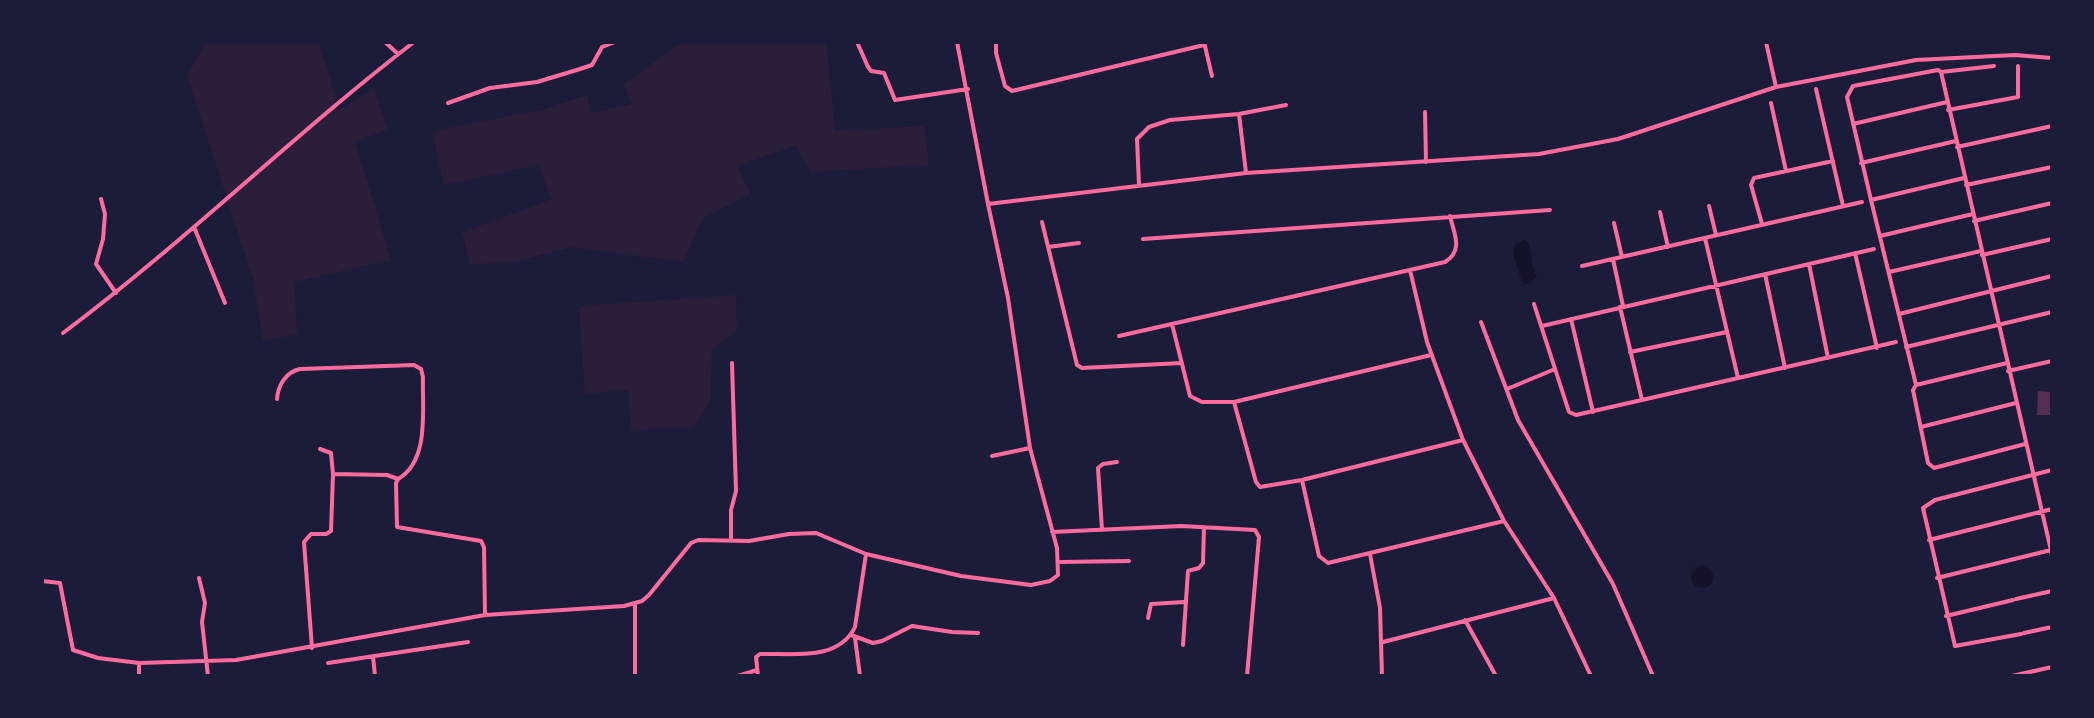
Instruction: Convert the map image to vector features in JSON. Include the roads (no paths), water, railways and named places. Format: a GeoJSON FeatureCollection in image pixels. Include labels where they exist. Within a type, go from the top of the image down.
{"type":"FeatureCollection","features":[{"type":"Feature","properties":{"kind":"street"},"geometry":{"type":"LineString","coordinates":[[385,42],[391,50],[398,54]]}},
{"type":"Feature","properties":{"kind":"street"},"geometry":{"type":"LineString","coordinates":[[63,333],[116,293],[414,42]]}},
{"type":"Feature","properties":{"kind":"street"},"geometry":{"type":"LineString","coordinates":[[448,103],[490,88],[537,82],[592,65],[602,47],[615,42]]}},
{"type":"Feature","properties":{"kind":"street"},"geometry":{"type":"LineString","coordinates":[[857,42],[871,71],[884,73],[895,100],[968,89]]}},
{"type":"Feature","properties":{"kind":"street"},"geometry":{"type":"LineString","coordinates":[[42,581],[60,583],[73,650],[98,658],[139,663],[263,657],[485,615],[635,604],[649,595],[691,543],[698,540],[749,541],[789,534],[816,534],[866,554],[961,576],[1031,585],[1050,581],[1058,575],[1059,562],[1030,448],[1008,298],[957,42]]}},
{"type":"Feature","properties":{"kind":"street"},"geometry":{"type":"LineString","coordinates":[[996,42],[996,53],[1005,86],[1012,91],[1204,43],[1212,76]]}},
{"type":"Feature","properties":{"kind":"street"},"geometry":{"type":"LineString","coordinates":[[1766,42],[1776,87]]}},
{"type":"Feature","properties":{"kind":"street"},"geometry":{"type":"LineString","coordinates":[[988,204],[1246,173],[1531,155],[1618,140],[1776,87],[1916,60],[2015,55],[2052,58]]}},
{"type":"Feature","properties":{"kind":"street"},"geometry":{"type":"LineString","coordinates":[[1994,66],[1941,72],[1934,70],[1853,86],[1847,98],[1916,385],[1913,390],[1928,463],[1934,468],[2025,444]]}},
{"type":"Feature","properties":{"kind":"street"},"geometry":{"type":"LineString","coordinates":[[1948,110],[2018,97],[2018,66]]}},
{"type":"Feature","properties":{"kind":"street"},"geometry":{"type":"LineString","coordinates":[[1937,578],[2052,552],[2032,475],[1941,72]]}},
{"type":"Feature","properties":{"kind":"street"},"geometry":{"type":"LineString","coordinates":[[1816,89],[1843,206]]}},
{"type":"Feature","properties":{"kind":"street"},"geometry":{"type":"LineString","coordinates":[[1852,124],[1947,102]]}},
{"type":"Feature","properties":{"kind":"street"},"geometry":{"type":"LineString","coordinates":[[1771,103],[1786,171]]}},
{"type":"Feature","properties":{"kind":"street"},"geometry":{"type":"LineString","coordinates":[[1139,185],[1137,139],[1149,127],[1170,120],[1239,114],[1286,105]]}},
{"type":"Feature","properties":{"kind":"street"},"geometry":{"type":"LineString","coordinates":[[1425,112],[1426,162]]}},
{"type":"Feature","properties":{"kind":"street"},"geometry":{"type":"LineString","coordinates":[[1239,114],[1246,173]]}},
{"type":"Feature","properties":{"kind":"street"},"geometry":{"type":"LineString","coordinates":[[1957,147],[2052,126]]}},
{"type":"Feature","properties":{"kind":"street"},"geometry":{"type":"LineString","coordinates":[[1861,163],[1956,141]]}},
{"type":"Feature","properties":{"kind":"street"},"geometry":{"type":"LineString","coordinates":[[1762,224],[1752,181],[1757,177],[1833,161]]}},
{"type":"Feature","properties":{"kind":"street"},"geometry":{"type":"LineString","coordinates":[[1966,185],[2052,166]]}},
{"type":"Feature","properties":{"kind":"street"},"geometry":{"type":"LineString","coordinates":[[1870,200],[1964,178]]}},
{"type":"Feature","properties":{"kind":"street"},"geometry":{"type":"LineString","coordinates":[[101,199],[105,214],[103,239],[96,258],[99,273],[116,293]]}},
{"type":"Feature","properties":{"kind":"street"},"geometry":{"type":"LineString","coordinates":[[1582,266],[1862,202]]}},
{"type":"Feature","properties":{"kind":"street"},"geometry":{"type":"LineString","coordinates":[[1974,221],[2052,203]]}},
{"type":"Feature","properties":{"kind":"street"},"geometry":{"type":"LineString","coordinates":[[1710,206],[1716,235]]}},
{"type":"Feature","properties":{"kind":"street"},"geometry":{"type":"LineString","coordinates":[[1143,239],[1550,210]]}},
{"type":"Feature","properties":{"kind":"street"},"geometry":{"type":"LineString","coordinates":[[1660,212],[1668,246]]}},
{"type":"Feature","properties":{"kind":"street"},"geometry":{"type":"LineString","coordinates":[[1880,236],[1972,214]]}},
{"type":"Feature","properties":{"kind":"street"},"geometry":{"type":"LineString","coordinates":[[1119,336],[1446,262],[1455,256],[1457,249],[1450,216]]}},
{"type":"Feature","properties":{"kind":"street"},"geometry":{"type":"LineString","coordinates":[[1042,222],[1077,365],[1082,368],[1182,363]]}},
{"type":"Feature","properties":{"kind":"street"},"geometry":{"type":"LineString","coordinates":[[1614,223],[1622,257]]}},
{"type":"Feature","properties":{"kind":"street"},"geometry":{"type":"LineString","coordinates":[[194,226],[225,303]]}},
{"type":"Feature","properties":{"kind":"street"},"geometry":{"type":"LineString","coordinates":[[1706,238],[1738,378]]}},
{"type":"Feature","properties":{"kind":"street"},"geometry":{"type":"LineString","coordinates":[[1889,273],[2052,239]]}},
{"type":"Feature","properties":{"kind":"street"},"geometry":{"type":"LineString","coordinates":[[1048,248],[1079,243]]}},
{"type":"Feature","properties":{"kind":"street"},"geometry":{"type":"LineString","coordinates":[[1542,327],[1874,249]]}},
{"type":"Feature","properties":{"kind":"street"},"geometry":{"type":"LineString","coordinates":[[1855,253],[1877,348]]}},
{"type":"Feature","properties":{"kind":"street"},"geometry":{"type":"LineString","coordinates":[[1613,259],[1641,400]]}},
{"type":"Feature","properties":{"kind":"street"},"geometry":{"type":"LineString","coordinates":[[1809,264],[1828,358]]}},
{"type":"Feature","properties":{"kind":"street"},"geometry":{"type":"LineString","coordinates":[[1410,270],[1431,355],[1463,440],[1504,521],[1554,598],[1591,676]]}},
{"type":"Feature","properties":{"kind":"street"},"geometry":{"type":"LineString","coordinates":[[1765,274],[1785,368]]}},
{"type":"Feature","properties":{"kind":"street"},"geometry":{"type":"LineString","coordinates":[[1899,314],[2052,276]]}},
{"type":"Feature","properties":{"kind":"street"},"geometry":{"type":"LineString","coordinates":[[1534,304],[1569,412],[1576,416],[1896,342]]}},
{"type":"Feature","properties":{"kind":"street"},"geometry":{"type":"LineString","coordinates":[[1906,347],[2052,312]]}},
{"type":"Feature","properties":{"kind":"street"},"geometry":{"type":"LineString","coordinates":[[1571,319],[1593,411]]}},
{"type":"Feature","properties":{"kind":"street"},"geometry":{"type":"LineString","coordinates":[[1481,322],[1507,389],[1536,452],[1613,584],[1653,676]]}},
{"type":"Feature","properties":{"kind":"street"},"geometry":{"type":"LineString","coordinates":[[1173,324],[1190,396],[1202,402],[1234,402],[1431,355]]}},
{"type":"Feature","properties":{"kind":"street"},"geometry":{"type":"LineString","coordinates":[[1630,352],[1728,332]]}},
{"type":"Feature","properties":{"kind":"street"},"geometry":{"type":"LineString","coordinates":[[2008,371],[2052,361]]}},
{"type":"Feature","properties":{"kind":"street"},"geometry":{"type":"LineString","coordinates":[[731,540],[731,510],[736,491],[732,363]]}},
{"type":"Feature","properties":{"kind":"street"},"geometry":{"type":"LineString","coordinates":[[1916,385],[2007,363]]}},
{"type":"Feature","properties":{"kind":"street"},"geometry":{"type":"LineString","coordinates":[[277,399],[282,382],[294,370],[414,365],[421,369],[423,377],[418,459],[407,474],[398,479],[396,483],[398,527],[481,541],[484,547],[485,615]]}},
{"type":"Feature","properties":{"kind":"street"},"geometry":{"type":"LineString","coordinates":[[1507,389],[1555,369]]}},
{"type":"Feature","properties":{"kind":"street"},"geometry":{"type":"LineString","coordinates":[[1234,402],[1256,482],[1267,487],[1463,440]]}},
{"type":"Feature","properties":{"kind":"street"},"geometry":{"type":"LineString","coordinates":[[1921,427],[2016,403]]}},
{"type":"Feature","properties":{"kind":"street"},"geometry":{"type":"LineString","coordinates":[[992,456],[1030,448]]}},
{"type":"Feature","properties":{"kind":"street"},"geometry":{"type":"LineString","coordinates":[[312,648],[304,542],[311,534],[326,534],[331,531],[333,474],[331,453],[320,449]]}},
{"type":"Feature","properties":{"kind":"street"},"geometry":{"type":"LineString","coordinates":[[1102,530],[1098,468],[1103,464],[1117,462]]}},
{"type":"Feature","properties":{"kind":"street"},"geometry":{"type":"LineString","coordinates":[[2052,470],[1927,504],[1923,511],[1953,644],[1958,647],[2052,627]]}},
{"type":"Feature","properties":{"kind":"street"},"geometry":{"type":"LineString","coordinates":[[333,474],[387,475],[398,479]]}},
{"type":"Feature","properties":{"kind":"street"},"geometry":{"type":"LineString","coordinates":[[1302,480],[1322,561],[1328,563],[1504,521]]}},
{"type":"Feature","properties":{"kind":"street"},"geometry":{"type":"LineString","coordinates":[[1929,540],[2052,510]]}},
{"type":"Feature","properties":{"kind":"street"},"geometry":{"type":"LineString","coordinates":[[1052,532],[1204,526],[1255,530],[1258,537],[1246,676]]}},
{"type":"Feature","properties":{"kind":"street"},"geometry":{"type":"LineString","coordinates":[[1183,645],[1184,602],[1188,571],[1199,568],[1203,563],[1204,526]]}},
{"type":"Feature","properties":{"kind":"street"},"geometry":{"type":"LineString","coordinates":[[861,676],[853,637],[866,554]]}},
{"type":"Feature","properties":{"kind":"street"},"geometry":{"type":"LineString","coordinates":[[1370,554],[1377,587],[1383,642],[1382,676]]}},
{"type":"Feature","properties":{"kind":"street"},"geometry":{"type":"LineString","coordinates":[[1059,562],[1129,561]]}},
{"type":"Feature","properties":{"kind":"street"},"geometry":{"type":"LineString","coordinates":[[199,578],[205,603],[202,622],[207,676]]}},
{"type":"Feature","properties":{"kind":"street"},"geometry":{"type":"LineString","coordinates":[[1946,616],[2052,591]]}},
{"type":"Feature","properties":{"kind":"street"},"geometry":{"type":"LineString","coordinates":[[1383,642],[1554,598]]}},
{"type":"Feature","properties":{"kind":"street"},"geometry":{"type":"LineString","coordinates":[[1148,618],[1151,604],[1155,602],[1184,602]]}},
{"type":"Feature","properties":{"kind":"street"},"geometry":{"type":"LineString","coordinates":[[635,604],[635,676]]}},
{"type":"Feature","properties":{"kind":"street"},"geometry":{"type":"LineString","coordinates":[[1465,620],[1496,676]]}},
{"type":"Feature","properties":{"kind":"street"},"geometry":{"type":"LineString","coordinates":[[758,676],[756,657],[760,654],[815,653],[853,637],[873,643],[912,626],[978,633]]}},
{"type":"Feature","properties":{"kind":"street"},"geometry":{"type":"LineString","coordinates":[[328,663],[468,642]]}},
{"type":"Feature","properties":{"kind":"street"},"geometry":{"type":"LineString","coordinates":[[373,656],[375,676]]}},
{"type":"Feature","properties":{"kind":"street"},"geometry":{"type":"LineString","coordinates":[[139,663],[139,676]]}},
{"type":"Feature","properties":{"kind":"street"},"geometry":{"type":"LineString","coordinates":[[2012,676],[2052,667]]}},
{"type":"Feature","properties":{"kind":"street"},"geometry":{"type":"LineString","coordinates":[[738,676],[757,670]]}},
{"type":"Feature","properties":{"kind":"street"},"geometry":{"type":"LineString","coordinates":[[1132,676],[1149,676]]}}]}
